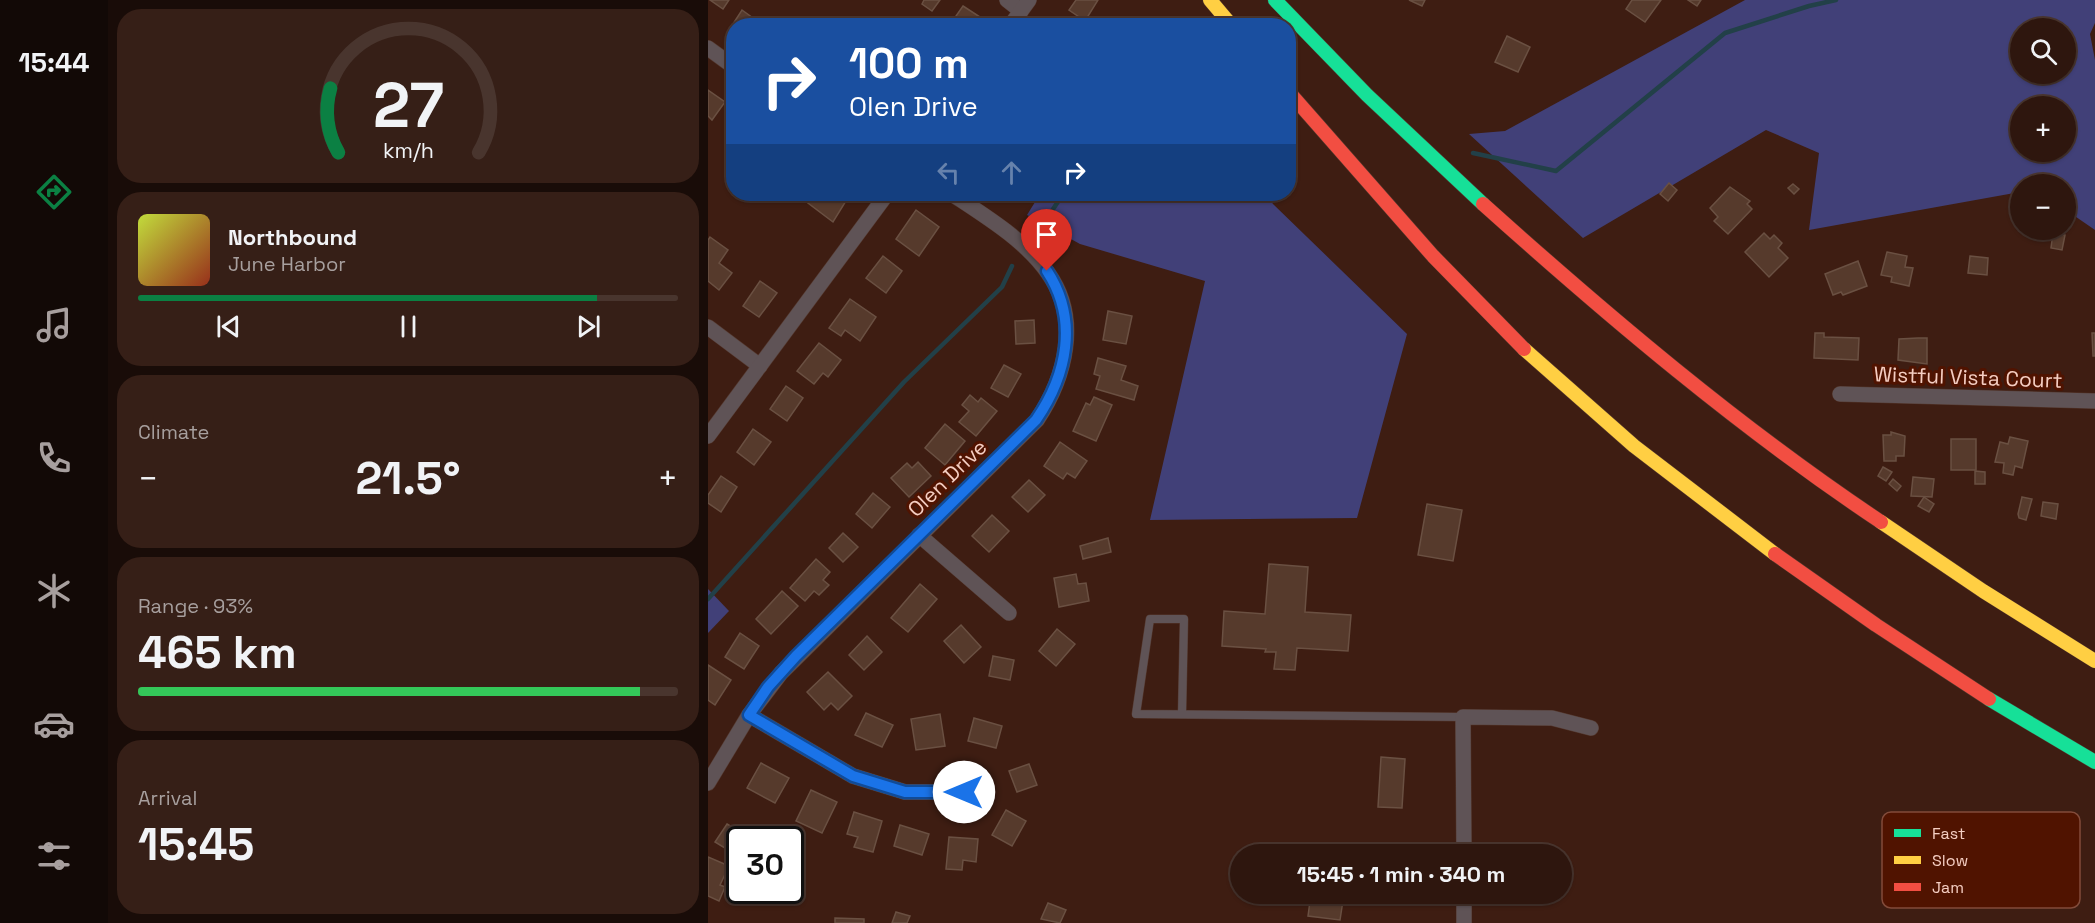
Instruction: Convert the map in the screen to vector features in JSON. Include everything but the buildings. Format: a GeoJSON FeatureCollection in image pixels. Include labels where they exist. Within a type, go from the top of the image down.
{"type":"FeatureCollection","features":[{"type":"Feature","properties":{"kind":"highway"},"geometry":{"type":"LineString","coordinates":[[1210,0],[1225,18]]}},
{"type":"Feature","properties":{"kind":"highway"},"geometry":{"type":"LineString","coordinates":[[1275,0],[1292,18]]}},
{"type":"Feature","properties":{"kind":"highway"},"geometry":{"type":"LineString","coordinates":[[1294,0],[1344,73]]}},
{"type":"Feature","properties":{"kind":"highway"},"geometry":{"type":"LineString","coordinates":[[1296,22],[1425,153],[1510,230],[1733,416],[1820,482],[1914,548],[2002,606],[2095,661]]}},
{"type":"Feature","properties":{"kind":"highway"},"geometry":{"type":"LineString","coordinates":[[1296,100],[1483,309],[1567,388],[1635,446],[1680,483],[1862,618],[1964,684],[2095,762]]}},
{"type":"Feature","properties":{"kind":"street"},"geometry":{"type":"LineString","coordinates":[[1006,0],[1025,5],[1016,18]]}},
{"type":"Feature","properties":{"kind":"street"},"geometry":{"type":"LineString","coordinates":[[708,48],[726,61]]}},
{"type":"Feature","properties":{"kind":"street"},"geometry":{"type":"LineString","coordinates":[[708,436],[882,201]]}},
{"type":"Feature","properties":{"kind":"street","name":"Olen Drive"},"geometry":{"type":"LineString","coordinates":[[708,783],[768,687],[796,656],[1036,420],[1058,383],[1066,349],[1064,313],[1055,283],[1047,271],[1020,244],[962,201]]}},
{"type":"Feature","properties":{"kind":"street"},"geometry":{"type":"LineString","coordinates":[[708,327],[760,366]]}},
{"type":"Feature","properties":{"kind":"street","name":"Wistful Vista Court"},"geometry":{"type":"LineString","coordinates":[[1840,394],[2095,401]]}},
{"type":"Feature","properties":{"kind":"street"},"geometry":{"type":"LineString","coordinates":[[919,535],[1009,613]]}},
{"type":"Feature","properties":{"kind":"street"},"geometry":{"type":"LineString","coordinates":[[749,715],[853,776],[905,792],[964,792]]}},
{"type":"Feature","properties":{"kind":"street"},"geometry":{"type":"LineString","coordinates":[[1464,844],[1463,717],[1552,718],[1591,728]]}},
{"type":"Feature","properties":{"kind":"street"},"geometry":{"type":"LineString","coordinates":[[1464,904],[1464,923]]}},
{"type":"Feature","properties":{"kind":"lane"},"geometry":{"type":"LineString","coordinates":[[1182,714],[1184,619],[1150,619],[1136,714],[1463,717]]}},
{"type":"Feature","properties":{"kind":"shaded area"},"geometry":{"type":"Polygon","coordinates":[[[1745,0],[2095,0],[2095,23],[2090,34],[2095,60],[2095,230],[2076,217],[2076,174],[2010,174],[2010,194],[1809,230],[1819,153],[1766,130],[1583,238],[1469,134],[1505,131],[1745,0]]]}},
{"type":"Feature","properties":{"kind":"shaded area"},"geometry":{"type":"Polygon","coordinates":[[[1036,201],[1271,201],[1407,334],[1357,518],[1150,520],[1205,281],[1080,244],[1027,215],[1036,201]]]}},
{"type":"Feature","properties":{"kind":"shaded area"},"geometry":{"type":"Polygon","coordinates":[[[708,589],[729,611],[708,633],[708,589]]]}},
{"type":"Feature","properties":{"kind":"waterway"},"geometry":{"type":"LineString","coordinates":[[1473,153],[1556,171],[1725,33],[1809,6],[1836,0]]}},
{"type":"Feature","properties":{"kind":"waterway"},"geometry":{"type":"LineString","coordinates":[[1040,229],[1058,201]]}},
{"type":"Feature","properties":{"kind":"waterway"},"geometry":{"type":"LineString","coordinates":[[708,599],[904,382],[1002,287],[1012,266]]}},
{"type":"Feature","properties":{"kind":"traffic: fast"},"geometry":{"type":"LineString","coordinates":[[1275,0],[1292,18]]}},
{"type":"Feature","properties":{"kind":"traffic: fast"},"geometry":{"type":"LineString","coordinates":[[1296,22],[1367,95],[1483,204]]}},
{"type":"Feature","properties":{"kind":"traffic: fast"},"geometry":{"type":"LineString","coordinates":[[1989,699],[2095,762]]}},
{"type":"Feature","properties":{"kind":"traffic: slow"},"geometry":{"type":"LineString","coordinates":[[1210,0],[1225,18]]}},
{"type":"Feature","properties":{"kind":"traffic: slow"},"geometry":{"type":"LineString","coordinates":[[1524,349],[1634,446],[1775,554]]}},
{"type":"Feature","properties":{"kind":"traffic: slow"},"geometry":{"type":"LineString","coordinates":[[1881,522],[1983,591],[2095,661]]}},
{"type":"Feature","properties":{"kind":"traffic: jam"},"geometry":{"type":"LineString","coordinates":[[1296,100],[1433,256],[1524,349]]}},
{"type":"Feature","properties":{"kind":"traffic: jam"},"geometry":{"type":"LineString","coordinates":[[1483,204],[1627,329],[1726,410],[1881,522]]}},
{"type":"Feature","properties":{"kind":"traffic: jam"},"geometry":{"type":"LineString","coordinates":[[1775,554],[1876,625],[1989,699]]}},
{"type":"Feature","properties":{"kind":"route"},"geometry":{"type":"LineString","coordinates":[[964,792],[905,792],[853,776],[749,715],[768,687],[796,656],[1036,420],[1049,402],[1063,366],[1066,331],[1060,297],[1047,271]]}}]}
